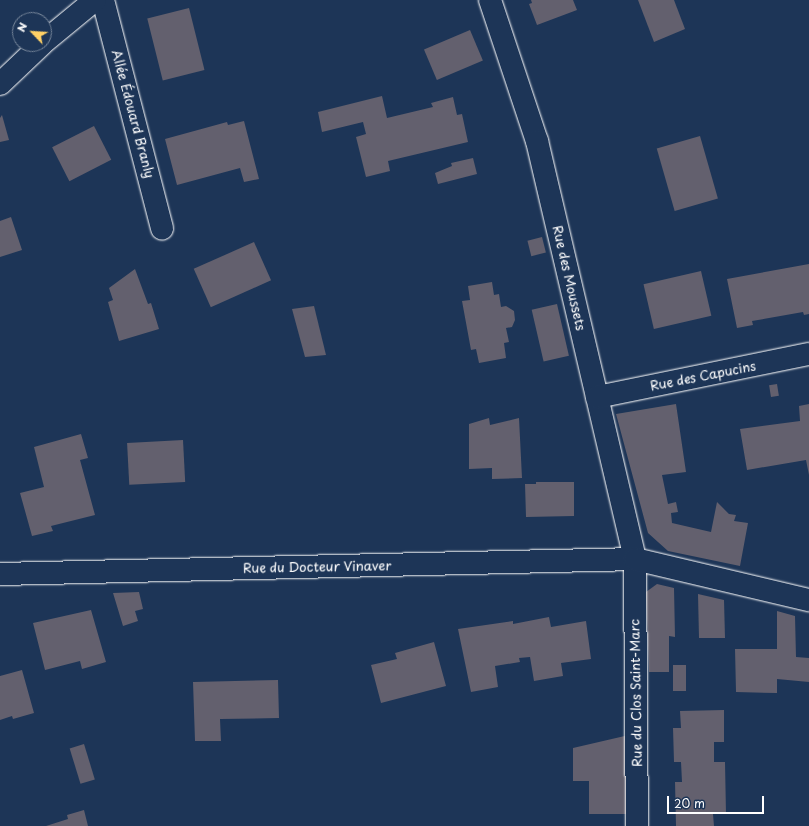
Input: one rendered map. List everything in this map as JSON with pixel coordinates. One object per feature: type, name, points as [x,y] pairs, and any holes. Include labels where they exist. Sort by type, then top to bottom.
[{"type":"street","points":[[52,36],[95,0]]},
{"type":"street","name":"Allée Édouard Branly","points":[[103,0],[162,228]]},
{"type":"street","name":"Rue des Moussets","points":[[490,0],[537,141],[635,559]]},
{"type":"street","points":[[0,84],[34,52]]},
{"type":"street","name":"Rue des Capucins","points":[[597,397],[809,354]]},
{"type":"street","name":"Rue du Docteur Vinaver","points":[[0,574],[635,559],[809,600]]},
{"type":"street","name":"Rue du Clos Saint-Marc","points":[[635,559],[637,826]]},
{"type":"building","points":[[531,0],[573,0],[577,10],[537,25],[529,4],[532,3]]},
{"type":"building","points":[[638,0],[674,0],[685,29],[654,42]]},
{"type":"building","points":[[189,8],[204,70],[163,81],[147,18]]},
{"type":"building","points":[[470,30],[483,60],[437,80],[424,50]]},
{"type":"building","points":[[382,96],[387,118],[433,107],[431,103],[453,97],[457,115],[462,114],[468,142],[388,161],[390,171],[366,177],[356,137],[366,134],[363,122],[322,132],[318,112]]},
{"type":"building","points":[[2,115],[9,140],[0,142],[0,118]]},
{"type":"building","points":[[244,121],[259,179],[244,182],[240,168],[177,185],[165,139],[227,122],[228,125]]},
{"type":"building","points":[[94,126],[111,160],[69,181],[52,147]]},
{"type":"building","points":[[700,136],[718,198],[675,211],[657,148]]},
{"type":"building","points":[[473,158],[477,174],[438,184],[435,173],[452,166],[451,163]]},
{"type":"building","points":[[11,217],[22,250],[0,257],[0,221]]},
{"type":"building","points":[[542,237],[546,253],[531,256],[527,241]]},
{"type":"building","points":[[254,242],[271,280],[211,307],[194,269]]},
{"type":"building","points":[[809,264],[809,314],[804,315],[803,312],[752,321],[753,325],[737,328],[727,279]]},
{"type":"building","points":[[135,269],[148,304],[151,303],[159,329],[119,341],[108,302],[113,300],[109,288]]},
{"type":"building","points":[[701,271],[711,316],[654,329],[644,284]]},
{"type":"building","points":[[492,282],[494,295],[499,294],[501,307],[506,306],[514,311],[515,320],[512,327],[506,328],[509,342],[504,343],[506,358],[479,363],[476,349],[471,350],[462,301],[470,300],[468,286]]},
{"type":"building","points":[[557,304],[569,356],[544,361],[532,310]]},
{"type":"building","points":[[314,306],[326,355],[305,357],[292,309]]},
{"type":"building","points":[[777,384],[779,396],[771,397],[769,385]]},
{"type":"building","points":[[676,404],[686,472],[662,475],[668,504],[676,502],[678,512],[671,513],[672,523],[711,532],[717,502],[729,514],[736,515],[734,521],[748,523],[740,566],[668,551],[648,533],[616,414]]},
{"type":"building","points":[[809,404],[809,475],[806,460],[747,470],[740,429],[800,421],[799,406]]},
{"type":"building","points":[[489,418],[490,425],[519,418],[522,478],[492,479],[492,468],[469,469],[469,424]]},
{"type":"building","points":[[81,434],[88,458],[80,460],[95,515],[51,526],[53,531],[32,536],[20,493],[44,487],[34,447]]},
{"type":"building","points":[[183,440],[185,482],[129,485],[127,443]]},
{"type":"building","points":[[536,482],[574,482],[574,516],[526,517],[525,484],[536,484]]},
{"type":"building","points":[[657,584],[674,588],[675,637],[669,636],[669,672],[649,672],[646,592]]},
{"type":"building","points":[[139,592],[143,609],[135,611],[138,621],[123,626],[113,593]]},
{"type":"building","points":[[698,594],[724,600],[725,638],[699,638]]},
{"type":"building","points":[[91,610],[106,662],[82,669],[80,661],[45,670],[33,623]]},
{"type":"building","points":[[777,611],[795,616],[796,657],[809,658],[809,682],[777,679],[777,693],[736,692],[735,649],[777,649]]},
{"type":"building","points":[[549,617],[551,627],[586,621],[591,659],[561,663],[563,676],[534,681],[530,657],[519,658],[520,662],[495,666],[498,687],[471,692],[458,629],[513,621],[513,624]]},
{"type":"building","points":[[434,642],[446,686],[381,703],[371,665],[397,659],[395,653]]},
{"type":"building","points":[[673,665],[686,665],[686,691],[673,691]]},
{"type":"building","points":[[22,670],[34,713],[13,719],[12,716],[0,720],[0,676]]},
{"type":"building","points":[[278,680],[279,718],[220,719],[221,741],[195,741],[193,682]]},
{"type":"building","points":[[724,710],[724,742],[714,742],[714,762],[725,762],[726,814],[713,814],[714,826],[676,826],[675,782],[682,782],[681,762],[674,762],[673,728],[681,728],[680,711]]},
{"type":"building","points":[[629,735],[628,814],[589,814],[589,781],[573,781],[573,748]]},
{"type":"building","points":[[84,744],[95,779],[80,784],[70,748]]},
{"type":"building","points":[[84,810],[88,826],[46,826],[68,819],[67,815]]}]
